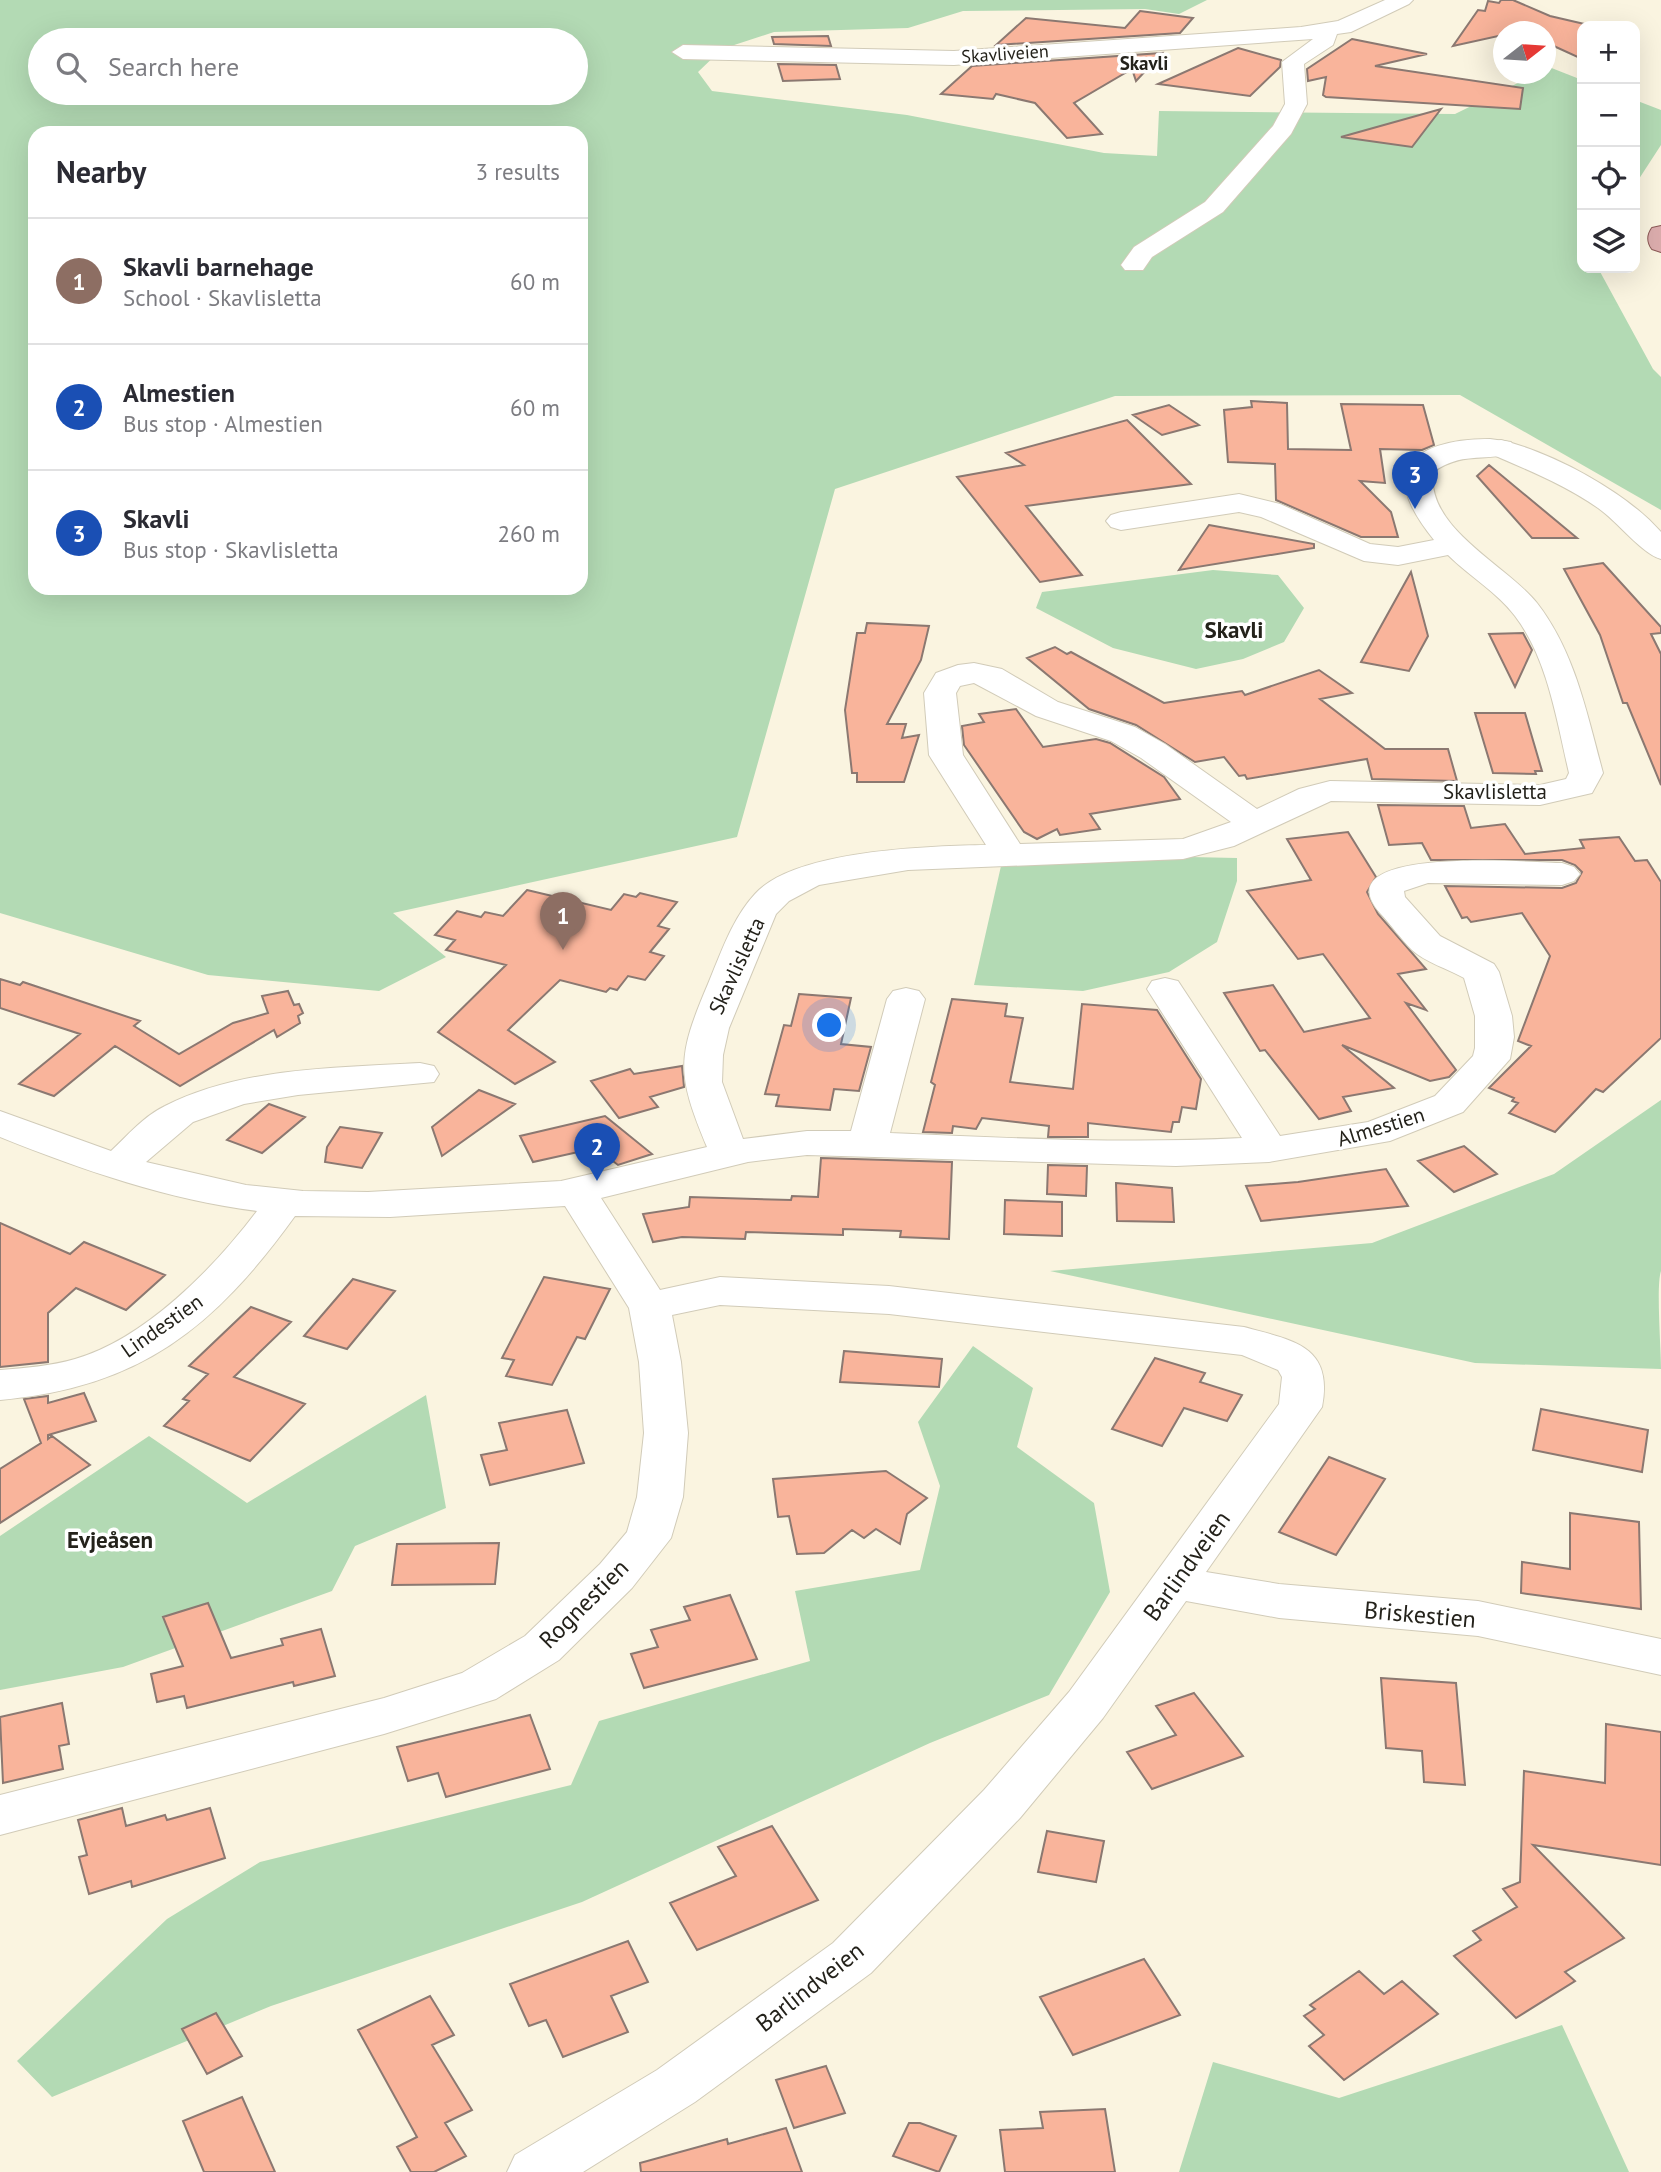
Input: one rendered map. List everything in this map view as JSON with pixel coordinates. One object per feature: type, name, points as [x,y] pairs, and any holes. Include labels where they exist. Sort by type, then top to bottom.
[{"type":"main road","points":[[1661,233],[1661,244]]},
{"type":"street","name":"Skavliveien","points":[[683,52],[954,58],[1326,32],[1402,0]]},
{"type":"street","name":"Skavliveien","points":[[1134,265],[1143,252],[1214,208],[1283,129],[1296,104],[1293,62],[1325,40],[1326,32]]},
{"type":"street","name":"Skavlisletta","points":[[729,1152],[703,1084],[703,1056],[710,1024],[752,925],[776,893],[832,869],[928,859],[1183,849],[1228,837],[1253,822],[1310,796],[1330,791],[1540,795],[1580,786],[1586,773],[1565,694],[1542,634],[1518,602],[1452,545],[1433,521],[1417,481],[1420,468],[1448,451],[1462,448],[1501,448],[1607,500],[1629,515],[1661,550]]},
{"type":"street","points":[[1121,521],[1239,503],[1270,510],[1364,552],[1398,556],[1452,545]]},
{"type":"street","points":[[1011,856],[946,755],[940,693],[947,680],[958,675],[974,673],[992,676],[1047,709],[1123,734],[1153,751],[1253,822]]},
{"type":"street","name":"Almestien","points":[[0,1123],[118,1166],[231,1195],[284,1203],[364,1205],[531,1197],[576,1191],[729,1152],[781,1144],[869,1142],[1156,1155],[1311,1146],[1368,1135],[1413,1120],[1445,1105],[1469,1087],[1490,1062],[1498,1032],[1481,972],[1427,944],[1387,899],[1386,886],[1424,872],[1562,874]]},
{"type":"street","points":[[1165,989],[1269,1150]]},
{"type":"street","points":[[869,1142],[906,999]]},
{"type":"street","points":[[118,1166],[177,1115],[223,1098],[271,1087],[420,1074]]},
{"type":"street","name":"Rognestien","points":[[0,1815],[384,1716],[479,1686],[542,1648],[616,1576],[648,1538],[660,1497],[666,1433],[660,1362],[650,1308],[576,1191]]},
{"type":"street","name":"Lindestien","points":[[0,1385],[79,1372],[120,1358],[200,1302],[268,1226],[284,1203]]},
{"type":"street","name":"Barlindveien","points":[[535,2172],[676,2086],[852,1958],[1002,1804],[1086,1705],[1177,1582],[1300,1407],[1307,1383],[1299,1364],[1281,1353],[1244,1341],[889,1300],[720,1291],[691,1295],[650,1308]]},
{"type":"street","name":"Briskestien","points":[[1177,1582],[1220,1594],[1288,1604],[1454,1615],[1661,1657]]},
{"type":"green space","points":[[0,0],[1207,0],[1179,14],[1145,9],[963,11],[908,28],[774,32],[722,49],[698,72],[712,91],[907,115],[1104,153],[1157,156],[1159,111],[1455,114],[1516,84],[1556,84],[1556,70],[1577,78],[1577,273],[1601,273],[1653,369],[1661,377],[1661,510],[1460,395],[1115,396],[835,489],[737,837],[393,913],[446,957],[379,991],[208,975],[0,913]]},
{"type":"green space","points":[[1640,102],[1661,110],[1661,145],[1640,177]]},
{"type":"green space","points":[[1213,570],[1278,575],[1304,608],[1284,642],[1243,659],[1196,669],[1113,648],[1036,608],[1042,592]]},
{"type":"green space","points":[[1190,857],[1237,858],[1237,881],[1217,942],[1169,972],[1083,991],[974,985],[1001,866]]},
{"type":"green space","points":[[1661,1100],[1661,1369],[1475,1363],[1050,1271],[1372,1243],[1554,1174]]},
{"type":"green space","points":[[973,1346],[1033,1388],[1017,1447],[1094,1503],[1110,1592],[1049,1695],[930,1743],[582,1902],[271,2006],[52,2097],[17,2061],[167,1919],[260,1862],[571,1785],[599,1721],[810,1661],[795,1591],[920,1570],[940,1486],[918,1422]]},
{"type":"green space","points":[[426,1395],[446,1508],[355,1546],[332,1591],[123,1667],[0,1690],[0,1536],[149,1436],[247,1503]]},
{"type":"green space","points":[[1562,2025],[1629,2172],[1179,2172],[1213,2062],[1339,2098]]},
{"type":"building","points":[[1501,0],[1513,0],[1550,16],[1577,22],[1577,57],[1556,47],[1556,21],[1493,21],[1493,37],[1453,46],[1478,10],[1485,11],[1488,1],[1499,3]]},
{"type":"building","points":[[1140,11],[1193,18],[1180,33],[996,45],[1026,18],[1125,28]]},
{"type":"building","points":[[828,36],[831,46],[774,44],[772,37]]},
{"type":"building","points":[[1352,39],[1427,54],[1375,66],[1523,88],[1520,109],[1326,97],[1323,95],[1326,77],[1308,81],[1307,69]]},
{"type":"building","points":[[1238,48],[1281,60],[1280,67],[1250,96],[1158,84]]},
{"type":"building","points":[[1162,53],[1136,81],[1132,69],[1074,103],[1102,134],[1067,138],[1035,103],[996,94],[993,99],[941,94],[972,66]]},
{"type":"building","points":[[778,64],[836,65],[840,79],[783,81]]},
{"type":"building","points":[[1441,109],[1412,147],[1341,137]]},
{"type":"building","points":[[1251,401],[1287,403],[1288,449],[1351,450],[1341,404],[1423,405],[1434,445],[1422,450],[1380,449],[1385,483],[1360,481],[1391,512],[1398,537],[1361,537],[1276,500],[1275,464],[1228,462],[1224,410],[1252,407]]},
{"type":"building","points":[[1169,405],[1199,425],[1162,435],[1133,415]]},
{"type":"building","points":[[1127,420],[1191,484],[1026,506],[1082,575],[1040,582],[957,477],[1024,465],[1006,453]]},
{"type":"building","points":[[1489,465],[1577,538],[1532,538],[1477,476]]},
{"type":"building","points":[[1209,525],[1314,544],[1314,548],[1179,570]]},
{"type":"building","points":[[1603,563],[1661,627],[1661,633],[1651,634],[1661,654],[1661,785],[1627,703],[1623,703],[1600,635],[1564,569]]},
{"type":"building","points":[[1411,572],[1428,636],[1409,671],[1361,662]]},
{"type":"building","points":[[867,623],[929,626],[921,660],[887,724],[906,724],[902,738],[919,735],[904,782],[857,782],[857,773],[852,773],[845,710],[857,633],[865,633]]},
{"type":"building","points":[[1523,633],[1532,650],[1515,687],[1489,634]]},
{"type":"building","points":[[1055,647],[1067,654],[1071,652],[1164,703],[1242,691],[1245,695],[1319,670],[1352,693],[1320,699],[1385,749],[1448,749],[1457,781],[1372,779],[1367,759],[1247,779],[1245,775],[1239,776],[1224,757],[1195,762],[1136,725],[1089,709],[1027,658]]},
{"type":"building","points":[[1016,709],[1043,747],[1096,739],[1110,743],[1164,777],[1180,799],[1090,814],[1100,829],[1060,835],[1057,829],[1037,839],[1024,832],[964,745],[962,726],[984,722],[979,714]]},
{"type":"building","points":[[1475,713],[1525,713],[1542,771],[1535,771],[1536,774],[1493,773]]},
{"type":"building","points":[[1378,805],[1464,806],[1471,828],[1505,824],[1525,854],[1584,848],[1580,840],[1619,837],[1635,861],[1647,860],[1661,882],[1661,1038],[1603,1092],[1596,1089],[1555,1132],[1509,1113],[1518,1103],[1512,1101],[1514,1098],[1489,1088],[1531,1046],[1518,1041],[1550,956],[1522,913],[1471,922],[1467,917],[1462,918],[1445,886],[1562,888],[1576,883],[1582,872],[1575,865],[1562,860],[1431,860],[1422,843],[1389,845]]},
{"type":"building","points":[[1348,832],[1376,877],[1367,892],[1378,914],[1426,969],[1398,974],[1426,1010],[1406,1003],[1456,1070],[1449,1077],[1430,1081],[1342,1045],[1394,1088],[1343,1097],[1351,1111],[1319,1119],[1265,1050],[1260,1051],[1224,993],[1273,985],[1304,1032],[1370,1018],[1323,954],[1298,959],[1247,891],[1311,880],[1287,839]]},
{"type":"building","points":[[527,890],[611,910],[624,894],[636,897],[640,893],[677,902],[658,926],[669,929],[650,952],[664,956],[645,980],[628,976],[617,990],[610,988],[606,992],[560,980],[508,1030],[555,1062],[515,1084],[438,1032],[506,965],[446,950],[455,940],[435,935],[457,911],[481,917],[485,912],[503,916]]},
{"type":"building","points":[[0,979],[20,985],[23,982],[140,1021],[134,1026],[179,1054],[233,1023],[268,1013],[262,996],[288,991],[294,1005],[299,1004],[303,1013],[298,1016],[300,1023],[277,1037],[274,1030],[180,1086],[115,1046],[54,1096],[19,1084],[80,1034],[0,1008]]},
{"type":"building","points":[[799,994],[851,998],[841,1044],[871,1047],[859,1091],[834,1089],[830,1110],[776,1106],[779,1095],[765,1094],[784,1025],[791,1026]]},
{"type":"building","points":[[952,999],[1007,1004],[1005,1016],[1023,1018],[1010,1082],[1073,1089],[1082,1004],[1157,1010],[1201,1079],[1196,1109],[1182,1107],[1179,1122],[1173,1122],[1171,1132],[1088,1123],[1088,1137],[1048,1137],[1049,1126],[982,1118],[976,1129],[953,1126],[952,1133],[923,1132],[935,1085],[931,1082]]},
{"type":"building","points":[[682,1066],[684,1087],[650,1097],[658,1107],[619,1118],[591,1081],[630,1069],[634,1074]]},
{"type":"building","points":[[479,1090],[515,1104],[442,1156],[432,1127]]},
{"type":"building","points":[[269,1104],[305,1117],[262,1153],[227,1140]]},
{"type":"building","points":[[605,1116],[652,1154],[618,1165],[596,1148],[533,1162],[520,1136]]},
{"type":"building","points":[[340,1127],[382,1133],[362,1168],[325,1162],[327,1147]]},
{"type":"building","points":[[1464,1146],[1497,1174],[1454,1192],[1418,1161]]},
{"type":"building","points":[[821,1158],[952,1162],[949,1239],[900,1237],[901,1231],[843,1229],[843,1235],[746,1232],[745,1239],[682,1237],[653,1242],[643,1214],[689,1207],[690,1197],[791,1200],[792,1196],[818,1197]]},
{"type":"building","points":[[1048,1165],[1087,1166],[1086,1196],[1047,1194]]},
{"type":"building","points":[[1386,1169],[1408,1206],[1261,1221],[1246,1186],[1298,1182]]},
{"type":"building","points":[[1116,1183],[1172,1188],[1174,1222],[1117,1221]]},
{"type":"building","points":[[1005,1200],[1062,1202],[1062,1236],[1004,1234]]},
{"type":"building","points":[[0,1223],[70,1254],[84,1242],[165,1275],[126,1310],[76,1288],[48,1313],[48,1362],[0,1367]]},
{"type":"building","points":[[544,1277],[610,1289],[585,1339],[577,1337],[552,1385],[506,1376],[514,1360],[502,1358]]},
{"type":"building","points":[[353,1279],[395,1291],[347,1349],[304,1336]]},
{"type":"building","points":[[251,1307],[291,1322],[234,1377],[305,1404],[250,1461],[164,1426],[189,1401],[183,1399],[208,1374],[189,1366]]},
{"type":"building","points":[[844,1351],[942,1359],[939,1387],[840,1382]]},
{"type":"building","points":[[1155,1358],[1205,1373],[1200,1382],[1242,1395],[1227,1421],[1184,1408],[1162,1446],[1112,1429]]},
{"type":"building","points":[[84,1393],[96,1421],[48,1435],[48,1439],[52,1436],[90,1465],[0,1523],[0,1469],[41,1443],[24,1399],[48,1396],[48,1403]]},
{"type":"building","points":[[1541,1409],[1648,1430],[1642,1472],[1533,1450]]},
{"type":"building","points":[[567,1410],[584,1463],[490,1485],[481,1455],[507,1450],[499,1423]]},
{"type":"building","points":[[1329,1457],[1385,1479],[1336,1555],[1279,1532]]},
{"type":"building","points":[[886,1471],[927,1498],[907,1514],[900,1544],[876,1529],[864,1538],[852,1530],[824,1553],[797,1554],[789,1516],[778,1517],[773,1479]]},
{"type":"building","points":[[1570,1513],[1639,1522],[1641,1609],[1521,1593],[1522,1562],[1570,1569]]},
{"type":"building","points":[[499,1543],[495,1584],[392,1585],[397,1544]]},
{"type":"building","points":[[730,1595],[757,1659],[644,1688],[631,1654],[658,1647],[651,1630],[690,1620],[684,1607]]},
{"type":"building","points":[[208,1603],[231,1658],[283,1645],[281,1639],[321,1629],[335,1676],[294,1686],[293,1682],[187,1708],[184,1696],[157,1702],[151,1674],[183,1666],[163,1617]]},
{"type":"building","points":[[1381,1678],[1456,1683],[1465,1785],[1424,1782],[1422,1751],[1386,1748]]},
{"type":"building","points":[[1194,1693],[1243,1756],[1152,1789],[1127,1752],[1176,1735],[1156,1706]]},
{"type":"building","points":[[62,1703],[69,1744],[59,1746],[63,1769],[3,1783],[0,1717]]},
{"type":"building","points":[[530,1715],[550,1769],[446,1797],[438,1773],[408,1781],[397,1747]]},
{"type":"building","points":[[1606,1724],[1661,1732],[1661,1865],[1533,1845],[1624,1938],[1565,1972],[1575,1981],[1516,2018],[1454,1956],[1481,1940],[1473,1931],[1517,1907],[1503,1889],[1520,1882],[1524,1771],[1605,1783]]},
{"type":"building","points":[[122,1808],[126,1826],[165,1815],[167,1820],[210,1808],[225,1858],[132,1887],[131,1881],[89,1894],[79,1857],[87,1855],[78,1820]]},
{"type":"building","points":[[772,1826],[818,1900],[697,1950],[670,1903],[736,1876],[718,1847]]},
{"type":"building","points":[[1047,1831],[1104,1841],[1096,1882],[1038,1872]]},
{"type":"building","points":[[628,1941],[648,1982],[611,1996],[628,2032],[563,2057],[546,2020],[529,2026],[510,1984]]},
{"type":"building","points":[[1144,1959],[1180,2015],[1073,2055],[1040,1997]]},
{"type":"building","points":[[1359,1971],[1384,1994],[1402,1981],[1438,2014],[1344,2080],[1309,2046],[1324,2035],[1304,2016],[1315,2009],[1310,2005]]},
{"type":"building","points":[[430,1996],[454,2035],[432,2045],[472,2110],[445,2123],[466,2156],[434,2172],[411,2172],[397,2147],[417,2137],[358,2030]]},
{"type":"building","points":[[216,2013],[242,2056],[207,2074],[182,2029]]},
{"type":"building","points":[[826,2066],[845,2113],[794,2128],[776,2080]]},
{"type":"building","points":[[242,2097],[275,2172],[204,2172],[183,2121]]},
{"type":"building","points":[[1105,2109],[1115,2172],[1005,2172],[1000,2130],[1043,2128],[1040,2112]]},
{"type":"building","points":[[909,2123],[920,2123],[956,2136],[939,2172],[893,2156]]},
{"type":"building","points":[[786,2128],[802,2172],[641,2172],[640,2163],[727,2139],[728,2144]]},
{"type":"place","name":"Skavli","points":[[1415,509]]},
{"type":"place","name":"Skavli barnehage","points":[[563,950]]},
{"type":"place","name":"Almestien","points":[[597,1181]]},
{"type":"district","name":"Skavli","points":[[1144,63]]},
{"type":"district","name":"Skavli","points":[[1234,630]]},
{"type":"district","name":"Evjeåsen","points":[[110,1540]]}]
